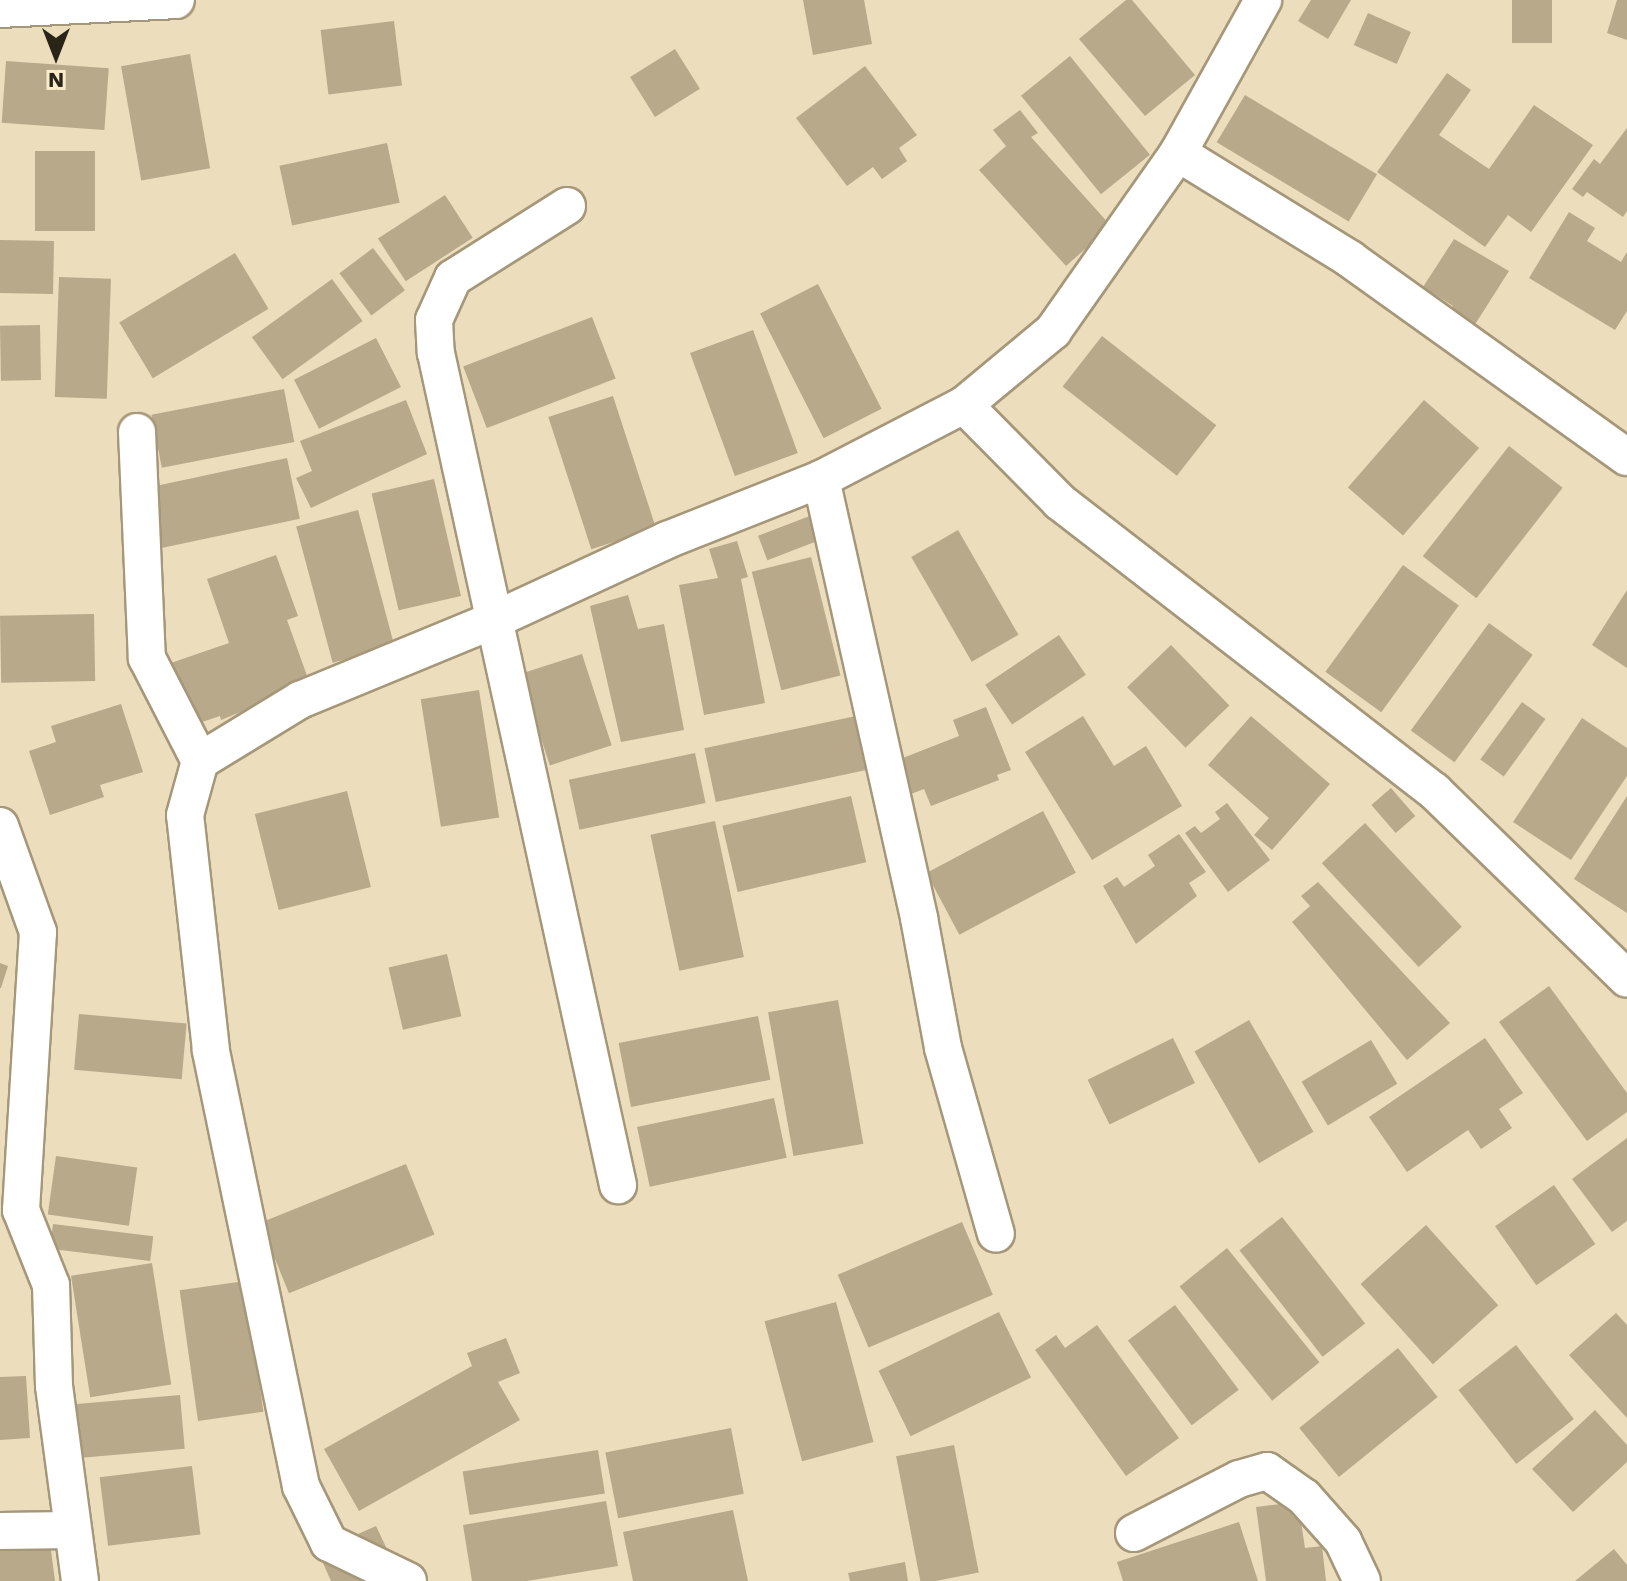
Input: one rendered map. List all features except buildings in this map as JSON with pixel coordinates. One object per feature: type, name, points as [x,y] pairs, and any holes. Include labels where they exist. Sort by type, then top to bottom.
[{"type":"street","points":[[0,9],[176,0]]},
{"type":"street","points":[[200,761],[300,700],[494,620],[667,540],[821,479],[964,405],[1053,331],[1178,153],[1263,0]]},
{"type":"street","points":[[1178,153],[1350,259],[1627,457]]},
{"type":"street","points":[[567,206],[453,278],[434,320],[436,353],[618,1185]]},
{"type":"street","points":[[964,405],[1060,502],[1434,791],[1627,979]]},
{"type":"street","points":[[137,432],[147,658],[200,761],[185,815],[211,1050],[301,1486],[329,1543],[408,1581]]},
{"type":"street","points":[[821,479],[919,918],[943,1048],[996,1234]]},
{"type":"street","points":[[0,826],[38,932],[21,1210],[51,1285],[54,1386],[80,1581]]},
{"type":"street","points":[[1134,1533],[1239,1479],[1267,1471],[1304,1497],[1343,1541],[1362,1581]]},
{"type":"street","points":[[0,1531],[72,1530]]}]
